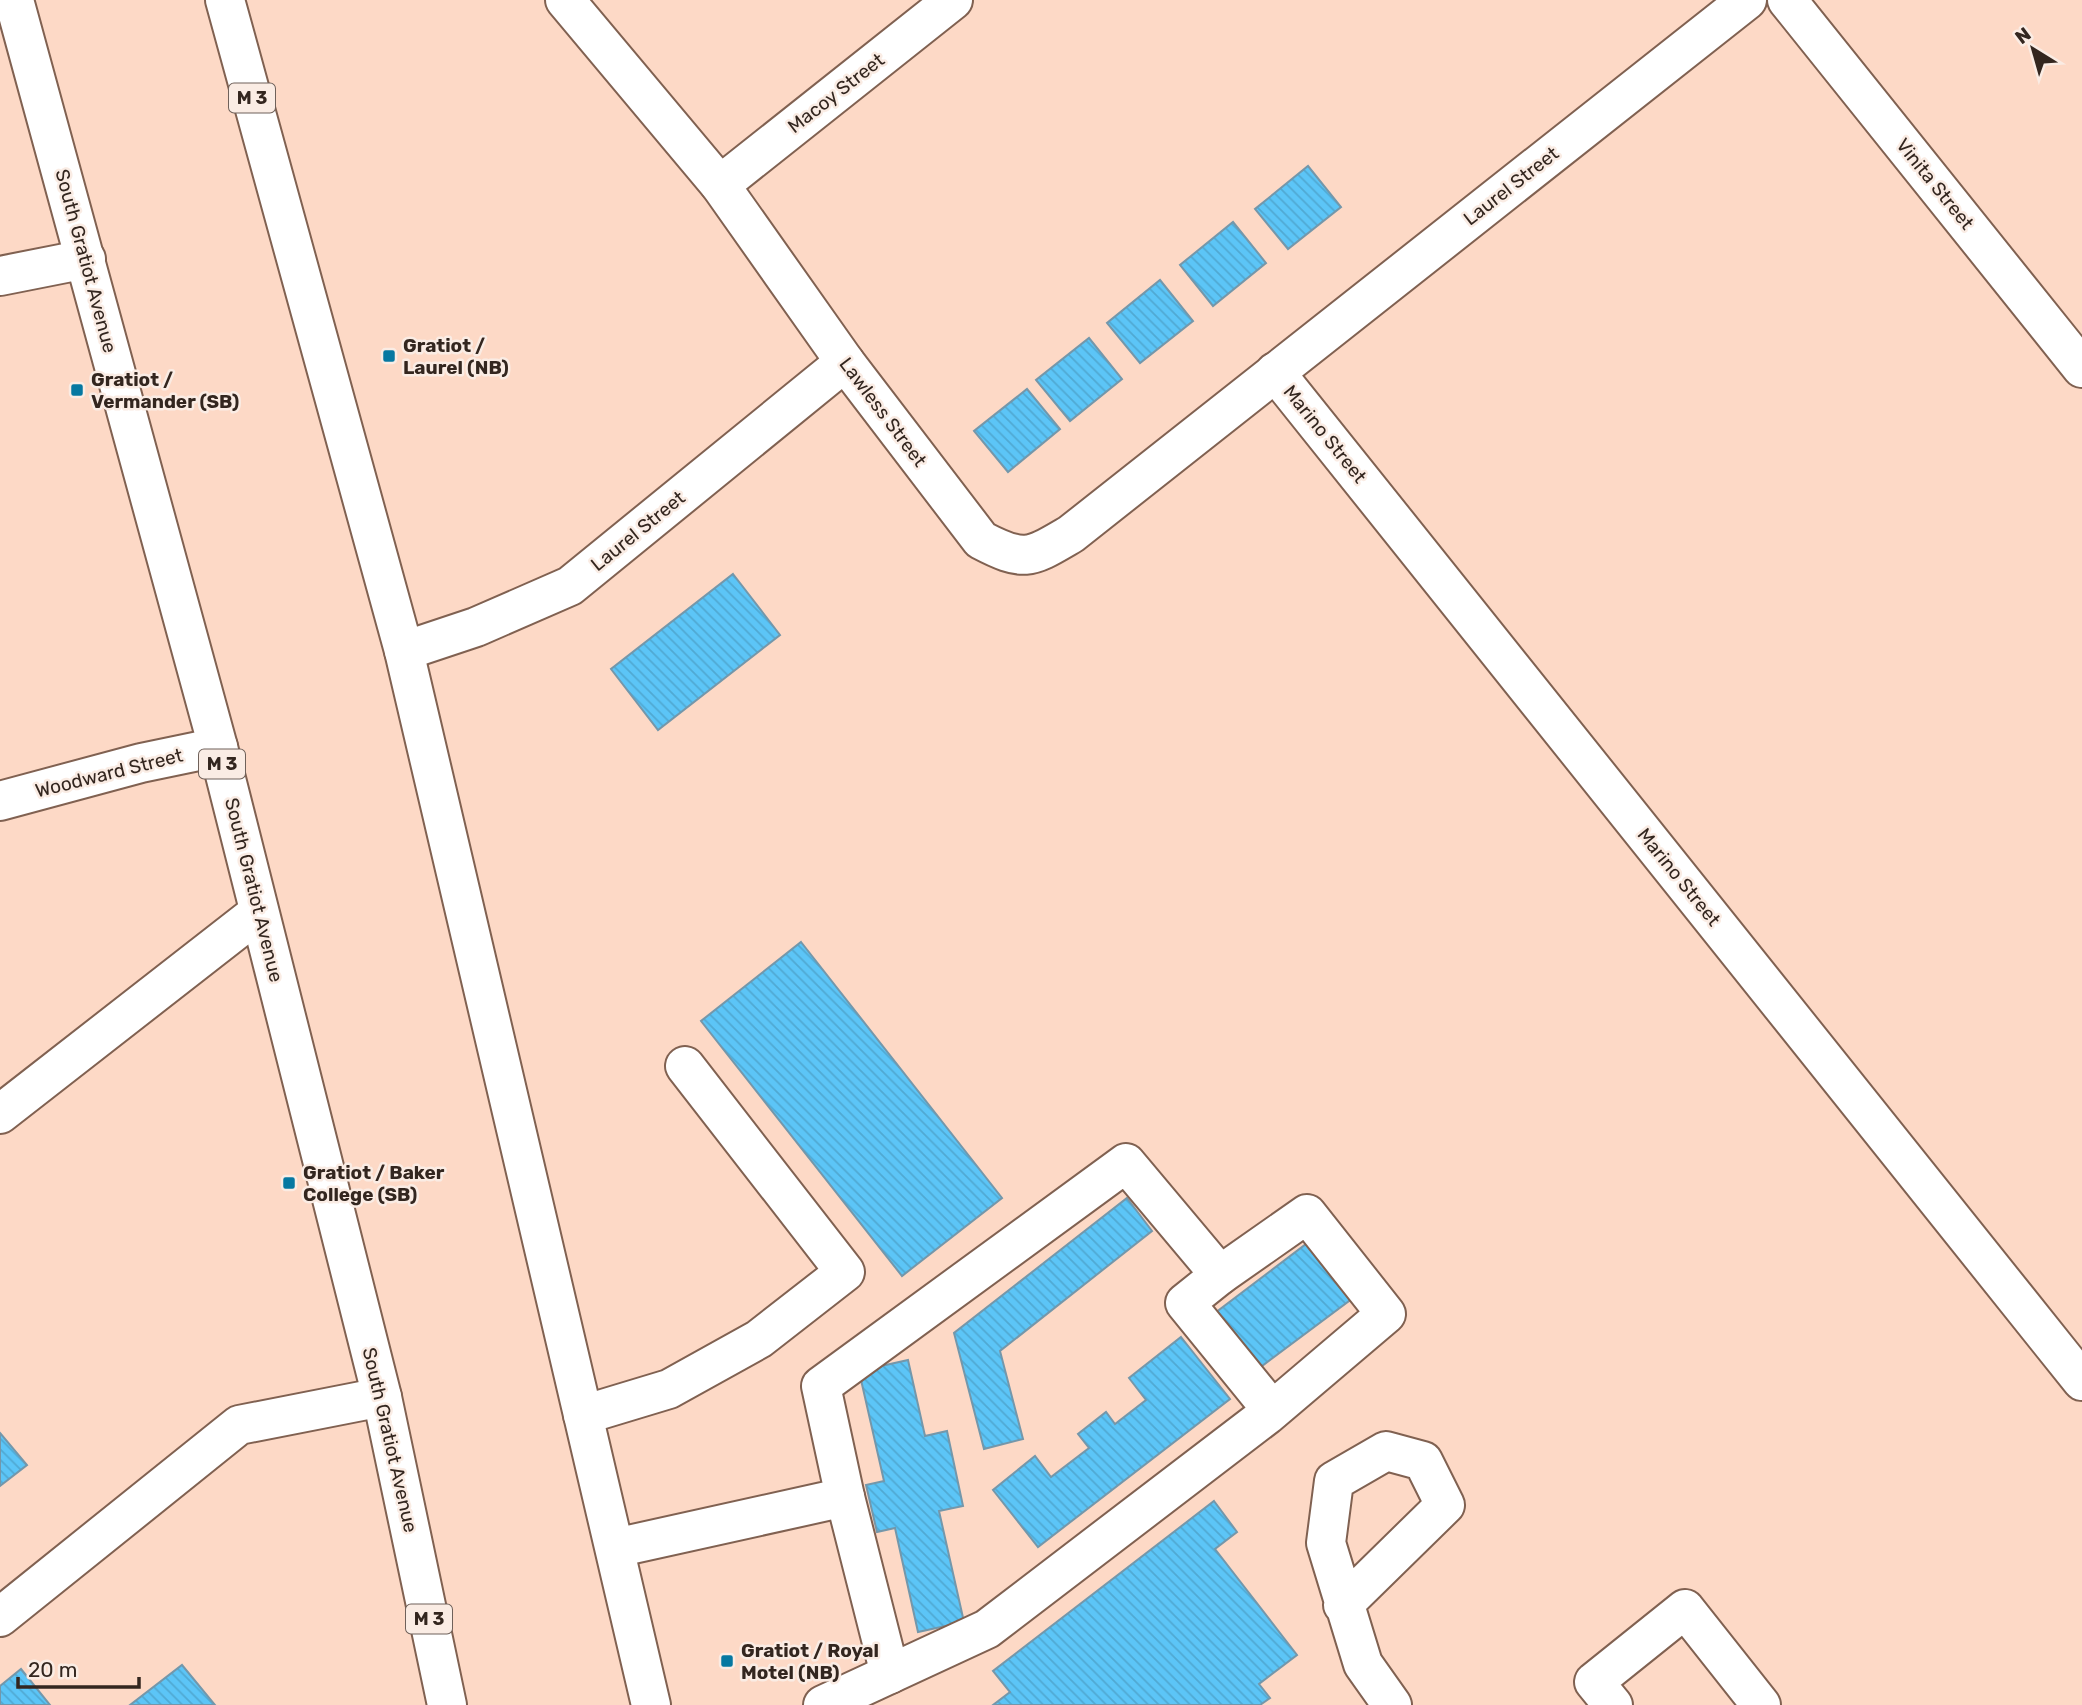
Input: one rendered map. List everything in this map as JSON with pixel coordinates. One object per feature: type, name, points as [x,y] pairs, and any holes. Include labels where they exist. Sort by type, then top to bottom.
[{"type":"street","name":"South Gratiot Avenue","points":[[14,0],[218,747],[382,1397],[447,1705]]},
{"type":"street","name":"M 3","points":[[225,0],[404,651],[652,1705]]},
{"type":"street","name":"Lawless Street","points":[[565,0],[720,186],[845,362],[981,540],[1012,556],[1040,552],[1071,534],[1275,372]]},
{"type":"street","name":"Macoy Street","points":[[720,186],[953,0]]},
{"type":"street","name":"Laurel Street","points":[[1275,372],[1747,0]]},
{"type":"street","name":"Vinita Street","points":[[1787,0],[2082,368]]},
{"type":"street","points":[[0,276],[86,259]]},
{"type":"street","name":"Laurel Street","points":[[404,651],[476,627],[570,586],[845,362]]},
{"type":"street","name":"Marino Street","points":[[1275,372],[2077,1364]]},
{"type":"street","name":"Woodward Street","points":[[0,801],[141,763],[218,747]]},
{"type":"street","points":[[0,1114],[259,912]]},
{"type":"street","points":[[583,1415],[669,1389],[759,1339],[845,1272],[685,1066]]},
{"type":"street","points":[[890,1674],[845,1497],[821,1386],[1126,1163],[1220,1275]]},
{"type":"street","points":[[823,1705],[987,1629],[1272,1410],[1386,1314],[1307,1214],[1185,1303],[1272,1410]]},
{"type":"street","points":[[0,1617],[239,1426],[382,1397]]},
{"type":"street","points":[[614,1548],[845,1497]]},
{"type":"street","points":[[1343,1605],[1363,1664],[1392,1705]]},
{"type":"street","points":[[1613,1705],[1594,1682],[1685,1609],[1761,1705]]},
{"type":"building","points":[[1308,166],[1341,207],[1288,249],[1255,209]]},
{"type":"building","points":[[1233,222],[1266,263],[1213,306],[1180,265]]},
{"type":"building","points":[[1160,280],[1193,321],[1140,363],[1107,323]]},
{"type":"building","points":[[1089,338],[1122,379],[1070,421],[1036,380]]},
{"type":"building","points":[[1027,389],[1060,429],[1008,472],[974,431]]},
{"type":"building","points":[[733,574],[780,635],[658,730],[611,669]]},
{"type":"building","points":[[801,942],[1002,1198],[902,1276],[701,1021]]},
{"type":"building","points":[[1127,1198],[1152,1231],[1000,1351],[1023,1439],[984,1449],[954,1333]]},
{"type":"building","points":[[1310,1241],[1353,1298],[1258,1369],[1215,1313]]},
{"type":"building","points":[[1181,1337],[1230,1399],[1038,1547],[993,1490],[1035,1456],[1051,1477],[1089,1448],[1078,1434],[1106,1412],[1115,1424],[1146,1400],[1129,1378]]},
{"type":"building","points":[[908,1360],[925,1436],[947,1431],[963,1506],[939,1511],[964,1622],[918,1632],[895,1528],[877,1532],[866,1485],[884,1481],[859,1371]]},
{"type":"building","points":[[0,1433],[27,1465],[0,1486]]},
{"type":"building","points":[[1214,1501],[1237,1532],[1215,1549],[1297,1655],[1259,1684],[1270,1698],[1260,1705],[993,1705],[1010,1692],[993,1671]]},
{"type":"building","points":[[182,1665],[215,1705],[130,1705]]},
{"type":"building","points":[[21,1669],[50,1705],[0,1705],[0,1686]]},
{"type":"place","name":"Gratiot / Laurel (NB)","points":[[389,356]]},
{"type":"place","name":"Gratiot / Vermander (SB)","points":[[77,390]]},
{"type":"place","name":"Gratiot / Baker College (SB)","points":[[289,1183]]},
{"type":"place","name":"Gratiot / Royal Motel (NB)","points":[[727,1661]]}]
